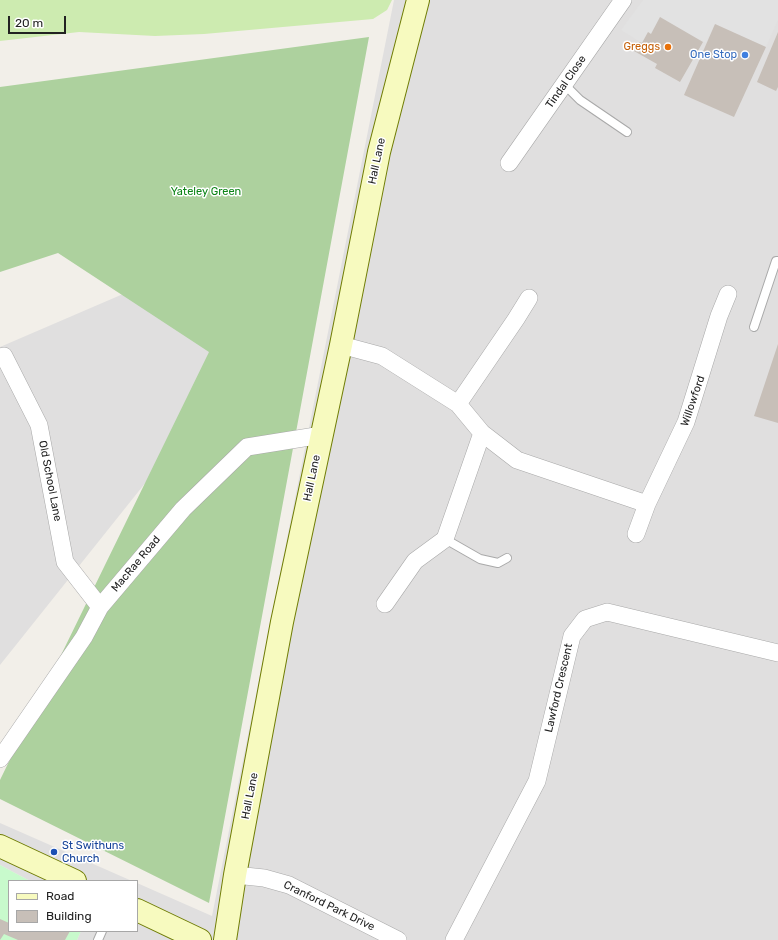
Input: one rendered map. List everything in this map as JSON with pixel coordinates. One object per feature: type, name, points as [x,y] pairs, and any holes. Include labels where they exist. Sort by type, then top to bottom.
[{"type":"street","name":"Hall Lane","points":[[225,940],[235,875],[282,622],[341,345],[379,152],[415,9],[430,0]]},
{"type":"street","name":"Tindal Close","points":[[509,163],[623,0]]},
{"type":"street","name":"Willowford","points":[[636,534],[647,504],[686,422],[719,316],[728,294]]},
{"type":"street","points":[[458,404],[516,320],[529,298]]},
{"type":"street","points":[[341,345],[382,356],[458,404],[482,433],[517,460],[647,504]]},
{"type":"street","name":"Old School Lane","points":[[0,357],[4,356],[39,424],[65,562],[100,607]]},
{"type":"street","points":[[385,604],[415,561],[445,539],[482,433]]},
{"type":"street","name":"MacRae Road","points":[[0,759],[84,637],[100,607],[183,509],[247,447],[322,435]]},
{"type":"street","name":"Lawford Crescent","points":[[454,940],[537,781],[572,636],[585,619],[607,612],[778,653]]},
{"type":"street","points":[[0,846],[73,880]]},
{"type":"street","name":"Cranford Park Drive","points":[[235,875],[264,878],[289,885],[398,940]]},
{"type":"street","points":[[138,910],[200,940]]},
{"type":"lane","points":[[564,84],[580,100],[627,132]]},
{"type":"lane","points":[[754,326],[776,261],[778,261]]},
{"type":"lane","points":[[445,539],[480,559],[498,563],[507,558]]},
{"type":"shaded area","points":[[394,0],[778,0],[778,940],[77,940],[81,932],[138,932],[138,883],[212,916]]},
{"type":"shaded area","points":[[643,0],[778,0],[778,20],[766,47],[715,24],[706,43],[660,18],[651,34],[648,32],[642,43],[621,30]]},
{"type":"shaded area","points":[[137,288],[245,358],[0,665],[0,347]]},
{"type":"shaded area","points":[[0,823],[130,880],[28,880],[0,865]]},
{"type":"green space","points":[[0,0],[392,0],[387,10],[373,19],[204,34],[155,36],[79,32],[0,41]]},
{"type":"green space","name":"Yateley Green","points":[[369,37],[209,903],[0,799],[0,780],[209,352],[58,253],[0,272],[0,87]]},
{"type":"green space","points":[[0,865],[28,880],[8,880],[8,932],[81,932],[77,940],[0,940]]},
{"type":"building","name":"Greggs","points":[[660,17],[703,42],[680,82],[655,68],[657,64],[634,51],[639,42],[642,43],[648,32],[651,34]]},
{"type":"building","points":[[715,24],[766,47],[734,117],[684,95]]},
{"type":"building","points":[[778,32],[778,87],[776,91],[757,82]]},
{"type":"building","points":[[778,344],[778,423],[754,416]]},
{"type":"building","points":[[0,919],[8,923],[8,932],[69,932],[65,940],[18,940],[4,934],[0,940]]},
{"type":"place","name":"Greggs","points":[[668,47]]},
{"type":"place","name":"One Stop","points":[[745,55]]},
{"type":"place","name":"St Swithuns Church","points":[[54,852]]}]
